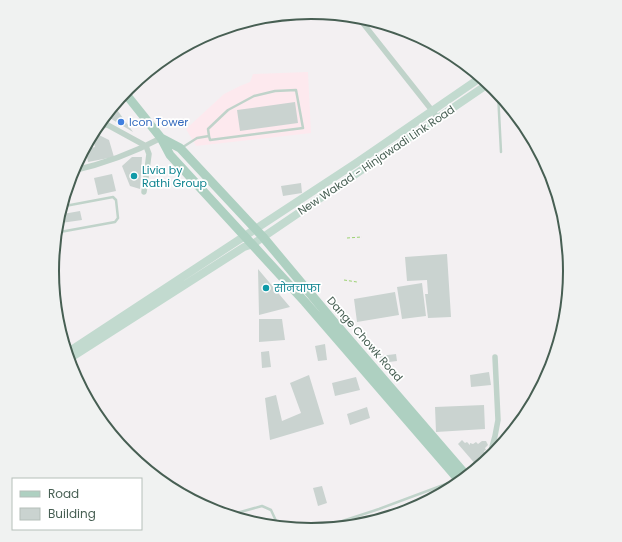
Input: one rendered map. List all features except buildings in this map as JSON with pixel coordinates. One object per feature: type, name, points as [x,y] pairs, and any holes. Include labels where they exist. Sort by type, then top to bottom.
[{"type":"main road","name":"New Wakad - Hinjawadi Link Road","points":[[71,350],[356,163],[476,81]]},
{"type":"main road","name":"New Wakad - Hinjawadi Link Road","points":[[74,356],[237,252],[253,244],[483,87]]},
{"type":"main road","name":"Dange Chowk Road","points":[[129,98],[161,138],[170,155],[305,302],[456,477]]},
{"type":"main road","name":"Dange Chowk Road","points":[[161,138],[180,148],[255,228],[463,472]]},
{"type":"main road","points":[[356,163],[361,171]]},
{"type":"main road","points":[[381,391],[388,383]]},
{"type":"street","points":[[364,25],[438,118]]},
{"type":"street","points":[[106,124],[146,146],[149,154],[144,192]]},
{"type":"street","points":[[81,169],[146,146],[161,138]]},
{"type":"street","points":[[492,445],[498,420],[495,357]]},
{"type":"lane","points":[[296,90],[303,128],[210,140],[209,136],[208,129],[228,110],[254,96],[274,91],[296,90]]},
{"type":"lane","points":[[498,103],[500,152]]},
{"type":"lane","points":[[180,148],[197,138],[209,136]]},
{"type":"lane","points":[[62,232],[115,222],[118,218],[116,200],[114,197],[68,205]]},
{"type":"lane","points":[[342,521],[445,484]]},
{"type":"lane","points":[[239,512],[262,506],[271,510],[276,521]]},
{"type":"path","points":[[348,238],[362,237]]},
{"type":"path","points":[[344,280],[357,282]]},
{"type":"shaded area","points":[[308,72],[311,133],[196,146],[186,129],[224,94],[250,82],[253,74]]},
{"type":"place","name":"Icon Tower","points":[[121,122]]},
{"type":"place","name":"Livia by Rathi Group","points":[[134,176]]},
{"type":"place","name":"सोनचाफा","points":[[266,288]]}]
